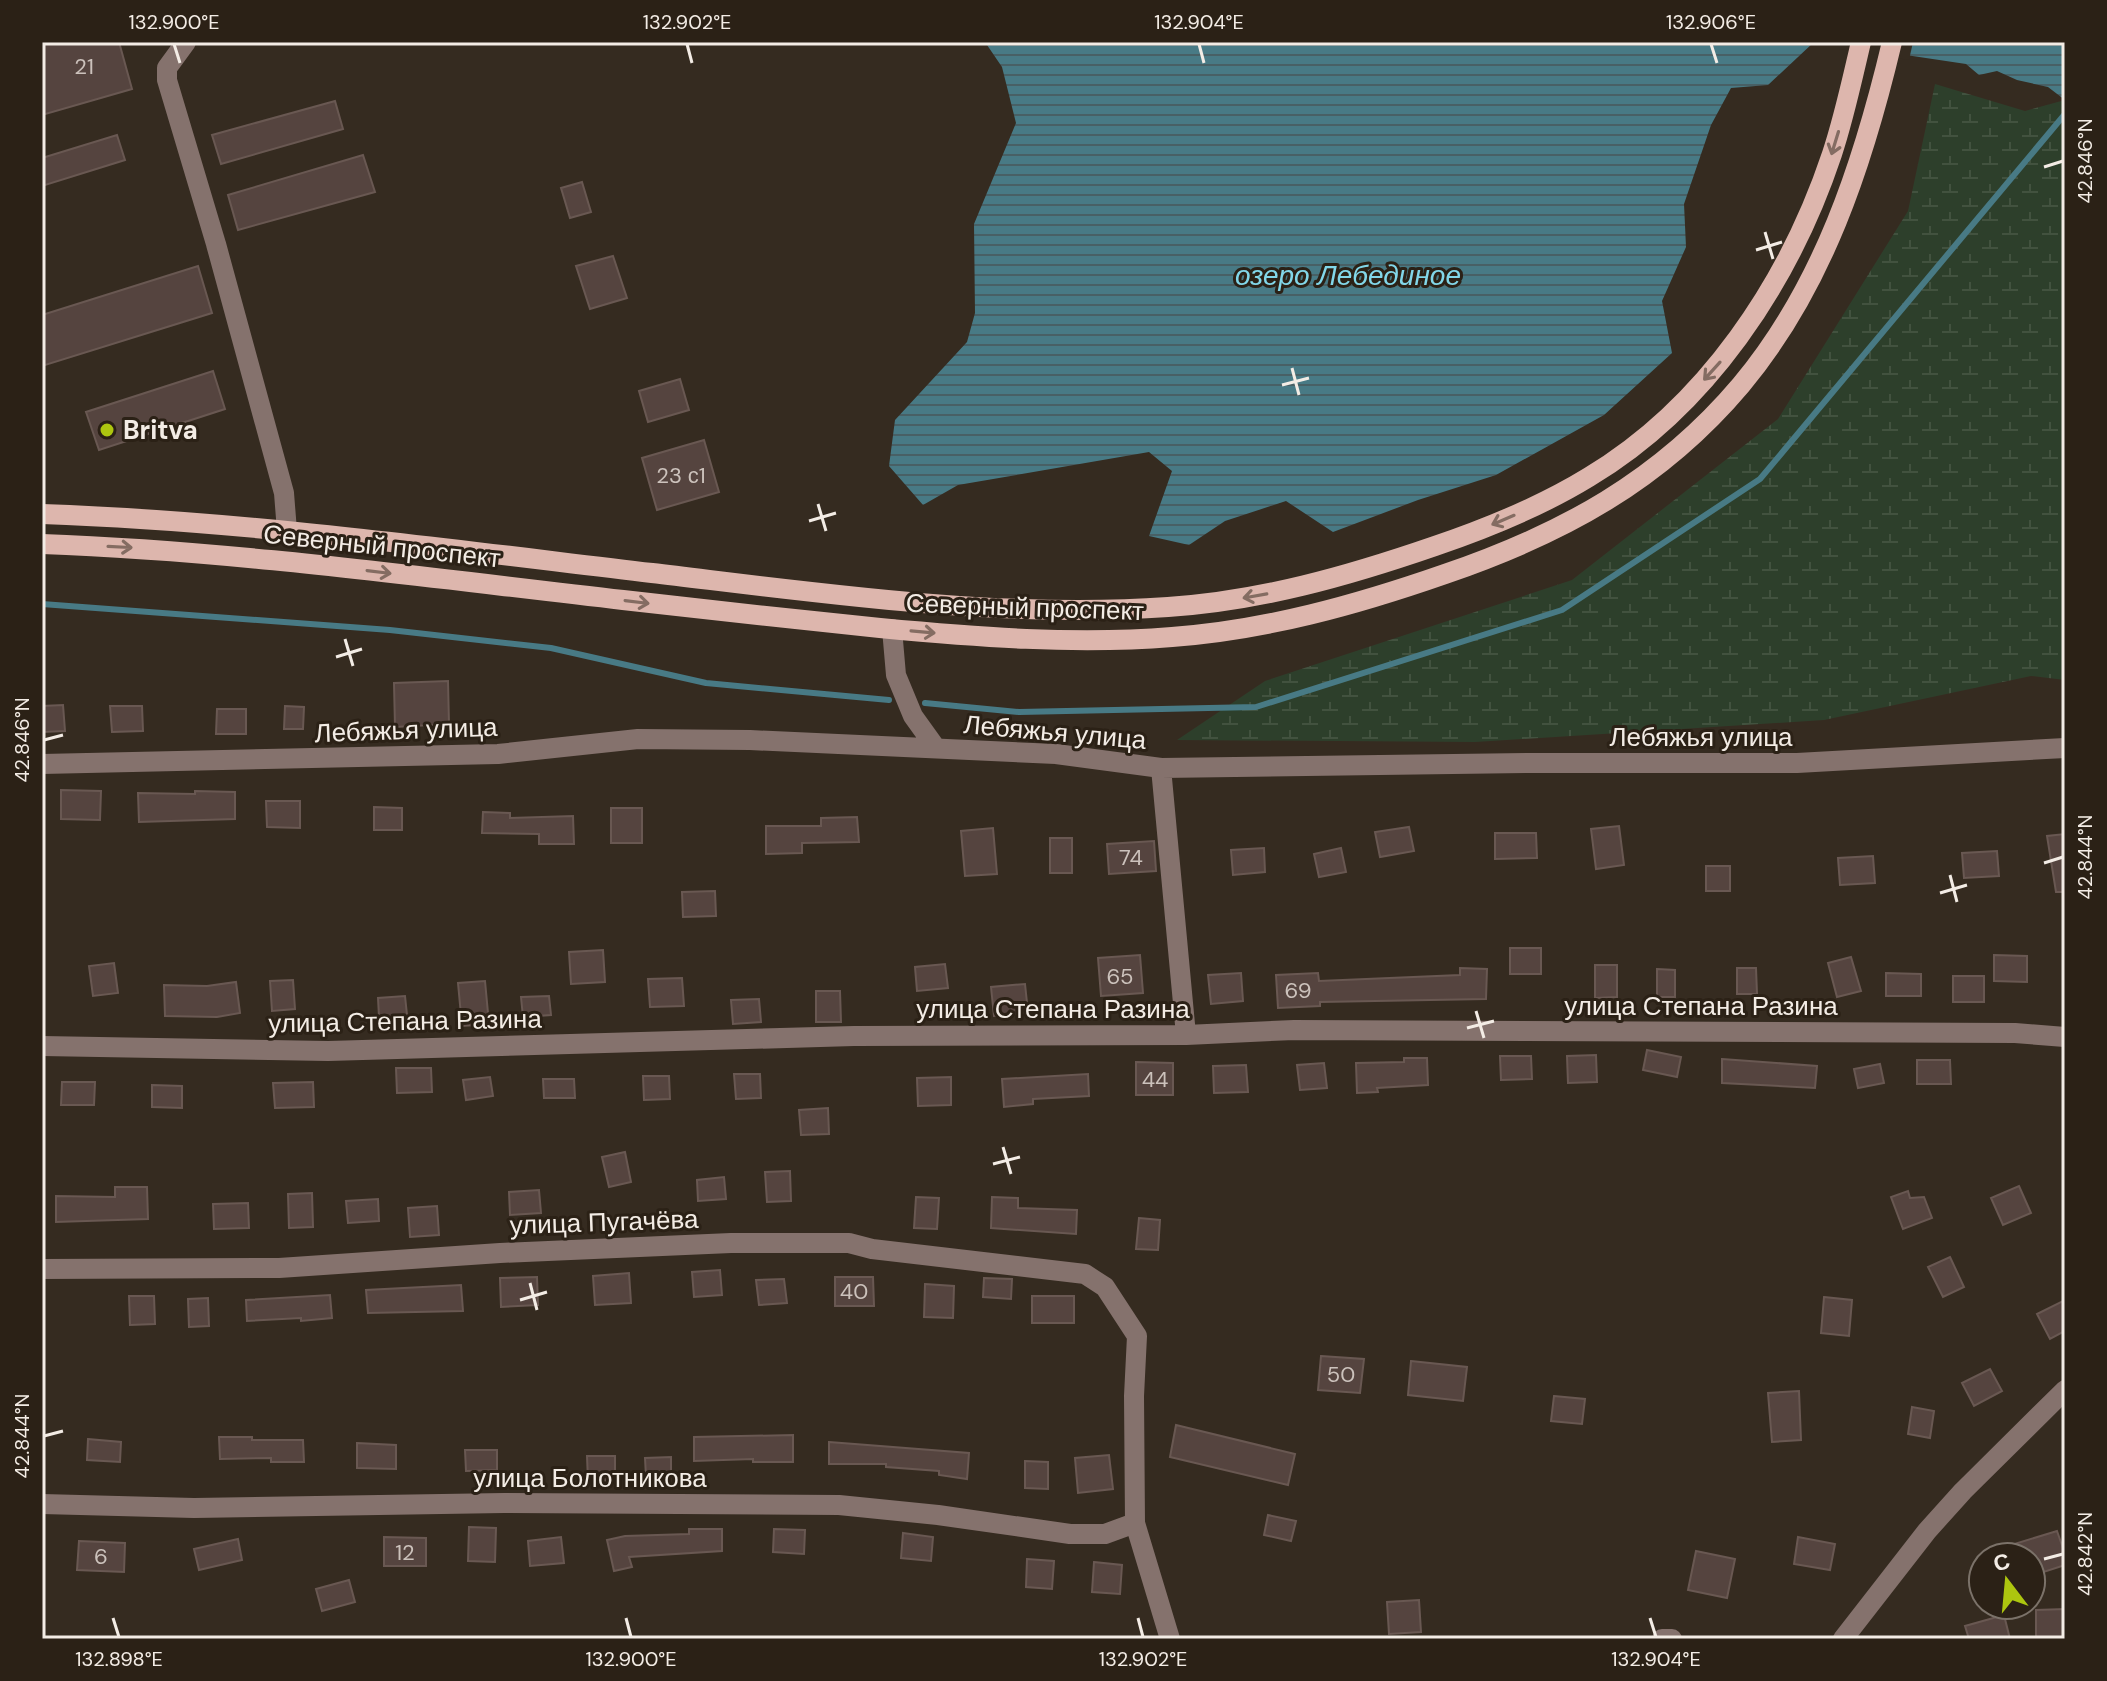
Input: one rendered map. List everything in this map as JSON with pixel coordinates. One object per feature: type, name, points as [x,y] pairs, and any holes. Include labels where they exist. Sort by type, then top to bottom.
[{"type":"main road","name":"Северный проспект","points":[[42,514],[182,521],[287,531],[774,587],[970,606],[1170,607],[1290,589],[1347,575],[1475,532],[1540,504],[1616,459],[1683,404],[1720,363],[1784,264],[1812,207],[1831,156],[1861,42]]},
{"type":"main road","name":"Северный проспект","points":[[42,544],[180,551],[284,561],[892,629],[1015,638],[1109,640],[1173,637],[1251,627],[1355,604],[1486,560],[1553,531],[1608,501],[1658,466],[1704,425],[1744,381],[1777,334],[1810,278],[1839,219],[1860,165],[1892,42]]},
{"type":"street","points":[[186,42],[167,68],[167,80],[216,244],[284,493],[287,531]]},
{"type":"street","points":[[892,629],[896,675],[913,716],[936,748]]},
{"type":"street","name":"Лебяжья улица","points":[[42,764],[498,754],[638,739],[750,740],[1056,754],[1161,768],[1797,763],[2065,748]]},
{"type":"street","points":[[1161,768],[1186,1035]]},
{"type":"street","name":"улица Степана Разина","points":[[42,1046],[328,1051],[854,1036],[1186,1035],[1310,1030],[2015,1033],[2065,1037]]},
{"type":"street","name":"улица Пугачёва","points":[[42,1269],[279,1268],[654,1246],[849,1243],[872,1249],[1085,1274],[1105,1287],[1137,1336],[1135,1523]]},
{"type":"street","points":[[1843,1639],[1927,1531],[2065,1390]]},
{"type":"street","name":"улица Болотникова","points":[[42,1504],[194,1508],[504,1503],[839,1505],[938,1515],[1070,1534],[1105,1534],[1135,1523]]},
{"type":"street","points":[[1135,1523],[1170,1639]]},
{"type":"street","points":[[1662,1639],[1672,1639]]},
{"type":"green space","points":[[1935,84],[2025,111],[2065,100],[2065,680],[2031,676],[1824,720],[1475,742],[1177,740],[1265,681],[1572,580],[1778,419],[1908,211]]},
{"type":"water","name":"озеро Лебединое","points":[[985,42],[1814,42],[1768,85],[1731,88],[1711,125],[1684,204],[1686,247],[1662,301],[1672,353],[1604,415],[1496,475],[1333,532],[1286,501],[1225,521],[1189,545],[1149,536],[1172,471],[1149,452],[958,485],[923,505],[889,466],[895,420],[967,342],[975,313],[974,224],[1016,123],[1002,67]]},
{"type":"water","points":[[1819,42],[2065,42],[2065,100],[2048,87],[2017,80],[1997,71],[1979,75],[1966,64]]},
{"type":"pier","points":[[1840,42],[1913,42],[1909,60],[1839,49]]},
{"type":"building","points":[[42,42],[119,42],[132,89],[42,115]]},
{"type":"building","points":[[335,101],[343,129],[221,164],[212,135]]},
{"type":"building","points":[[117,135],[125,160],[42,186],[42,158]]},
{"type":"building","points":[[363,155],[375,192],[238,230],[228,195]]},
{"type":"building","points":[[582,182],[591,212],[570,218],[561,188]]},
{"type":"building","points":[[613,256],[627,298],[590,309],[576,266]]},
{"type":"building","points":[[198,266],[212,313],[42,366],[42,315]]},
{"type":"building","points":[[213,371],[225,409],[99,450],[86,412]]},
{"type":"building","points":[[680,379],[689,410],[648,422],[639,391]]},
{"type":"building","points":[[704,440],[719,492],[657,510],[642,458]]},
{"type":"building","points":[[448,681],[449,724],[395,727],[394,683]]},
{"type":"building","points":[[63,705],[65,731],[42,732],[42,706]]},
{"type":"building","points":[[110,706],[142,706],[143,731],[112,732]]},
{"type":"building","points":[[285,706],[304,707],[303,729],[284,729]]},
{"type":"building","points":[[217,709],[246,709],[246,734],[216,734]]},
{"type":"building","points":[[61,790],[101,791],[100,820],[61,819]]},
{"type":"building","points":[[195,791],[235,792],[235,819],[139,822],[138,793],[195,794]]},
{"type":"building","points":[[266,801],[300,801],[300,828],[267,827]]},
{"type":"building","points":[[374,807],[402,808],[402,830],[374,830]]},
{"type":"building","points":[[611,808],[642,808],[642,843],[611,843]]},
{"type":"building","points":[[483,812],[510,813],[510,818],[573,816],[574,844],[539,844],[539,834],[482,833]]},
{"type":"building","points":[[857,817],[859,842],[802,843],[802,853],[766,854],[766,826],[821,826],[821,818]]},
{"type":"building","points":[[1619,826],[1624,865],[1596,869],[1591,829]]},
{"type":"building","points":[[1409,827],[1414,851],[1380,857],[1375,832]]},
{"type":"building","points":[[993,828],[997,874],[965,876],[961,831]]},
{"type":"building","points":[[1495,833],[1536,833],[1537,858],[1495,859]]},
{"type":"building","points":[[2065,834],[2065,892],[2056,892],[2047,836]]},
{"type":"building","points":[[1050,838],[1072,838],[1072,873],[1050,873]]},
{"type":"building","points":[[1154,841],[1156,871],[1109,874],[1107,844]]},
{"type":"building","points":[[1264,848],[1265,872],[1233,875],[1231,850]]},
{"type":"building","points":[[1341,848],[1346,872],[1319,877],[1314,854]]},
{"type":"building","points":[[1997,851],[1999,876],[1964,878],[1962,853]]},
{"type":"building","points":[[1873,856],[1875,883],[1840,885],[1838,858]]},
{"type":"building","points":[[1706,866],[1730,866],[1730,891],[1706,891]]},
{"type":"building","points":[[715,891],[716,916],[683,917],[682,892]]},
{"type":"building","points":[[1510,948],[1541,948],[1541,974],[1510,974]]},
{"type":"building","points":[[603,950],[605,982],[571,984],[569,952]]},
{"type":"building","points":[[1140,955],[1143,993],[1101,996],[1098,958]]},
{"type":"building","points":[[1994,955],[2027,956],[2027,982],[1994,981]]},
{"type":"building","points":[[1851,957],[1861,991],[1837,997],[1828,963]]},
{"type":"building","points":[[114,963],[118,993],[93,996],[89,966]]},
{"type":"building","points":[[945,964],[948,988],[917,991],[915,967]]},
{"type":"building","points":[[1595,965],[1617,965],[1617,997],[1595,998]]},
{"type":"building","points":[[1460,968],[1487,969],[1486,999],[1320,1002],[1320,1006],[1278,1008],[1276,975],[1318,973],[1319,981],[1460,975]]},
{"type":"building","points":[[1737,968],[1756,968],[1757,994],[1737,994]]},
{"type":"building","points":[[1657,969],[1675,970],[1675,997],[1657,997]]},
{"type":"building","points":[[1241,973],[1243,1001],[1211,1004],[1208,975]]},
{"type":"building","points":[[1886,973],[1921,974],[1921,996],[1886,996]]},
{"type":"building","points":[[1953,976],[1984,976],[1984,1002],[1953,1002]]},
{"type":"building","points":[[682,978],[684,1006],[650,1007],[648,979]]},
{"type":"building","points":[[293,980],[295,1009],[272,1011],[270,981]]},
{"type":"building","points":[[485,981],[489,1024],[462,1026],[458,983]]},
{"type":"building","points":[[236,982],[240,1013],[217,1017],[165,1016],[164,985],[207,986]]},
{"type":"building","points":[[1025,984],[1028,1012],[994,1016],[991,987]]},
{"type":"building","points":[[816,991],[840,991],[841,1022],[816,1022]]},
{"type":"building","points":[[405,996],[407,1015],[379,1017],[378,998]]},
{"type":"building","points":[[549,996],[551,1015],[523,1017],[521,997]]},
{"type":"building","points":[[759,999],[761,1022],[733,1024],[731,1000]]},
{"type":"building","points":[[1647,1050],[1681,1057],[1677,1077],[1643,1070]]},
{"type":"building","points":[[1596,1055],[1597,1082],[1568,1083],[1567,1056]]},
{"type":"building","points":[[1500,1056],[1531,1056],[1532,1079],[1501,1080]]},
{"type":"building","points":[[1404,1058],[1427,1058],[1428,1085],[1377,1088],[1378,1092],[1357,1093],[1356,1063],[1404,1062]]},
{"type":"building","points":[[1722,1059],[1817,1066],[1815,1088],[1722,1083]]},
{"type":"building","points":[[1917,1060],[1950,1060],[1951,1084],[1917,1084]]},
{"type":"building","points":[[1136,1062],[1173,1063],[1173,1095],[1136,1095]]},
{"type":"building","points":[[1324,1063],[1327,1088],[1300,1090],[1297,1065]]},
{"type":"building","points":[[1880,1064],[1884,1083],[1858,1088],[1854,1069]]},
{"type":"building","points":[[1246,1065],[1248,1092],[1214,1093],[1213,1066]]},
{"type":"building","points":[[396,1068],[431,1068],[432,1092],[397,1093]]},
{"type":"building","points":[[734,1074],[760,1074],[761,1098],[736,1099]]},
{"type":"building","points":[[1088,1074],[1089,1096],[1033,1099],[1033,1104],[1004,1107],[1002,1079]]},
{"type":"building","points":[[643,1076],[669,1076],[670,1099],[644,1100]]},
{"type":"building","points":[[490,1077],[493,1096],[466,1100],[463,1080]]},
{"type":"building","points":[[951,1077],[951,1105],[918,1106],[917,1078]]},
{"type":"building","points":[[543,1079],[574,1079],[575,1098],[544,1098]]},
{"type":"building","points":[[62,1082],[95,1082],[94,1105],[61,1105]]},
{"type":"building","points":[[313,1082],[314,1107],[275,1108],[273,1083]]},
{"type":"building","points":[[152,1085],[182,1086],[182,1108],[152,1107]]},
{"type":"building","points":[[828,1108],[829,1134],[801,1135],[799,1110]]},
{"type":"building","points":[[625,1152],[631,1182],[609,1187],[602,1157]]},
{"type":"building","points":[[790,1171],[791,1201],[767,1202],[765,1172]]},
{"type":"building","points":[[724,1177],[726,1199],[698,1201],[697,1180]]},
{"type":"building","points":[[2019,1186],[2031,1213],[2003,1225],[1991,1198]]},
{"type":"building","points":[[115,1187],[147,1187],[148,1219],[56,1222],[56,1196],[115,1197]]},
{"type":"building","points":[[539,1190],[541,1213],[510,1215],[509,1192]]},
{"type":"building","points":[[1908,1191],[1910,1198],[1924,1197],[1932,1218],[1903,1229],[1891,1197]]},
{"type":"building","points":[[312,1193],[313,1227],[289,1228],[288,1194]]},
{"type":"building","points":[[916,1197],[939,1198],[937,1229],[914,1228]]},
{"type":"building","points":[[992,1197],[1018,1198],[1018,1208],[1077,1210],[1076,1234],[991,1228]]},
{"type":"building","points":[[378,1199],[379,1221],[348,1223],[346,1201]]},
{"type":"building","points":[[248,1203],[249,1228],[214,1229],[213,1204]]},
{"type":"building","points":[[437,1206],[439,1235],[410,1237],[408,1208]]},
{"type":"building","points":[[1139,1218],[1160,1220],[1158,1250],[1136,1249]]},
{"type":"building","points":[[1950,1257],[1964,1287],[1943,1297],[1928,1267]]},
{"type":"building","points":[[720,1270],[722,1295],[694,1297],[692,1272]]},
{"type":"building","points":[[629,1273],[631,1303],[595,1305],[593,1276]]},
{"type":"building","points":[[537,1277],[538,1305],[501,1307],[500,1278]]},
{"type":"building","points":[[835,1277],[873,1277],[874,1306],[835,1306]]},
{"type":"building","points":[[984,1278],[1012,1279],[1011,1299],[983,1297]]},
{"type":"building","points":[[784,1279],[787,1303],[759,1305],[756,1280]]},
{"type":"building","points":[[925,1284],[954,1286],[953,1318],[924,1317]]},
{"type":"building","points":[[461,1285],[463,1311],[368,1313],[366,1290]]},
{"type":"building","points":[[330,1295],[332,1318],[247,1321],[246,1300]]},
{"type":"building","points":[[129,1296],[154,1296],[155,1324],[130,1325]]},
{"type":"building","points":[[1032,1296],[1074,1296],[1074,1323],[1032,1323]]},
{"type":"building","points":[[1824,1297],[1852,1300],[1849,1336],[1821,1333]]},
{"type":"building","points":[[208,1298],[209,1326],[189,1327],[188,1299]]},
{"type":"building","points":[[2065,1300],[2065,1331],[2050,1339],[2037,1314]]},
{"type":"building","points":[[1321,1356],[1364,1359],[1360,1393],[1318,1390]]},
{"type":"building","points":[[1411,1361],[1467,1367],[1463,1401],[1408,1395]]},
{"type":"building","points":[[1990,1369],[2002,1391],[1974,1406],[1962,1383]]},
{"type":"building","points":[[1799,1391],[1801,1440],[1772,1442],[1768,1393]]},
{"type":"building","points":[[1554,1396],[1585,1399],[1582,1424],[1551,1421]]},
{"type":"building","points":[[1912,1407],[1934,1411],[1930,1438],[1908,1434]]},
{"type":"building","points":[[1176,1425],[1295,1454],[1288,1485],[1170,1457]]},
{"type":"building","points":[[793,1435],[793,1462],[753,1462],[753,1459],[694,1461],[694,1437]]},
{"type":"building","points":[[219,1437],[303,1440],[304,1462],[271,1462],[271,1458],[220,1459]]},
{"type":"building","points":[[88,1439],[121,1442],[120,1462],[87,1460]]},
{"type":"building","points":[[829,1442],[969,1453],[967,1479],[939,1475],[939,1471],[886,1467],[886,1464],[829,1464]]},
{"type":"building","points":[[357,1443],[396,1445],[396,1469],[357,1468]]},
{"type":"building","points":[[465,1450],[497,1450],[497,1470],[466,1471]]},
{"type":"building","points":[[1109,1455],[1113,1489],[1078,1493],[1075,1458]]},
{"type":"building","points":[[587,1456],[615,1456],[615,1480],[588,1481]]},
{"type":"building","points":[[671,1457],[671,1476],[646,1477],[645,1458]]},
{"type":"building","points":[[1025,1461],[1048,1462],[1048,1489],[1025,1488]]},
{"type":"building","points":[[1268,1515],[1296,1521],[1291,1541],[1264,1535]]},
{"type":"building","points":[[469,1527],[496,1528],[495,1562],[468,1561]]},
{"type":"building","points":[[689,1529],[722,1529],[722,1551],[629,1557],[632,1567],[614,1571],[607,1540],[625,1536],[689,1534]]},
{"type":"building","points":[[774,1529],[805,1530],[804,1554],[773,1552]]},
{"type":"building","points":[[2057,1531],[2065,1554],[2065,1565],[2047,1571],[2047,1541],[2024,1541]]},
{"type":"building","points":[[903,1533],[933,1537],[931,1561],[901,1558]]},
{"type":"building","points":[[384,1537],[426,1538],[426,1566],[384,1566]]},
{"type":"building","points":[[561,1537],[564,1563],[530,1566],[528,1541]]},
{"type":"building","points":[[1798,1537],[1835,1544],[1830,1570],[1794,1564]]},
{"type":"building","points":[[238,1539],[242,1560],[199,1570],[194,1549]]},
{"type":"building","points":[[79,1541],[125,1543],[124,1572],[77,1570]]},
{"type":"building","points":[[1696,1551],[1735,1559],[1727,1598],[1688,1590]]},
{"type":"building","points":[[1027,1559],[1054,1561],[1052,1589],[1026,1587]]},
{"type":"building","points":[[1094,1562],[1122,1565],[1120,1594],[1092,1592]]},
{"type":"building","points":[[349,1580],[355,1602],[322,1611],[316,1589]]},
{"type":"building","points":[[1419,1600],[1421,1632],[1389,1634],[1387,1602]]},
{"type":"building","points":[[2065,1609],[2065,1639],[2036,1639],[2036,1621],[2047,1621],[2047,1610]]},
{"type":"building","points":[[1983,1621],[2006,1621],[2010,1639],[1969,1639],[1965,1626]]},
{"type":"waterway","points":[[925,703],[1019,712],[1256,707],[1562,610],[1760,479],[2065,114]]},
{"type":"waterway","points":[[42,604],[390,630],[551,648],[706,683],[889,700]]},
{"type":"place","name":"Britva","points":[[107,430]]}]
